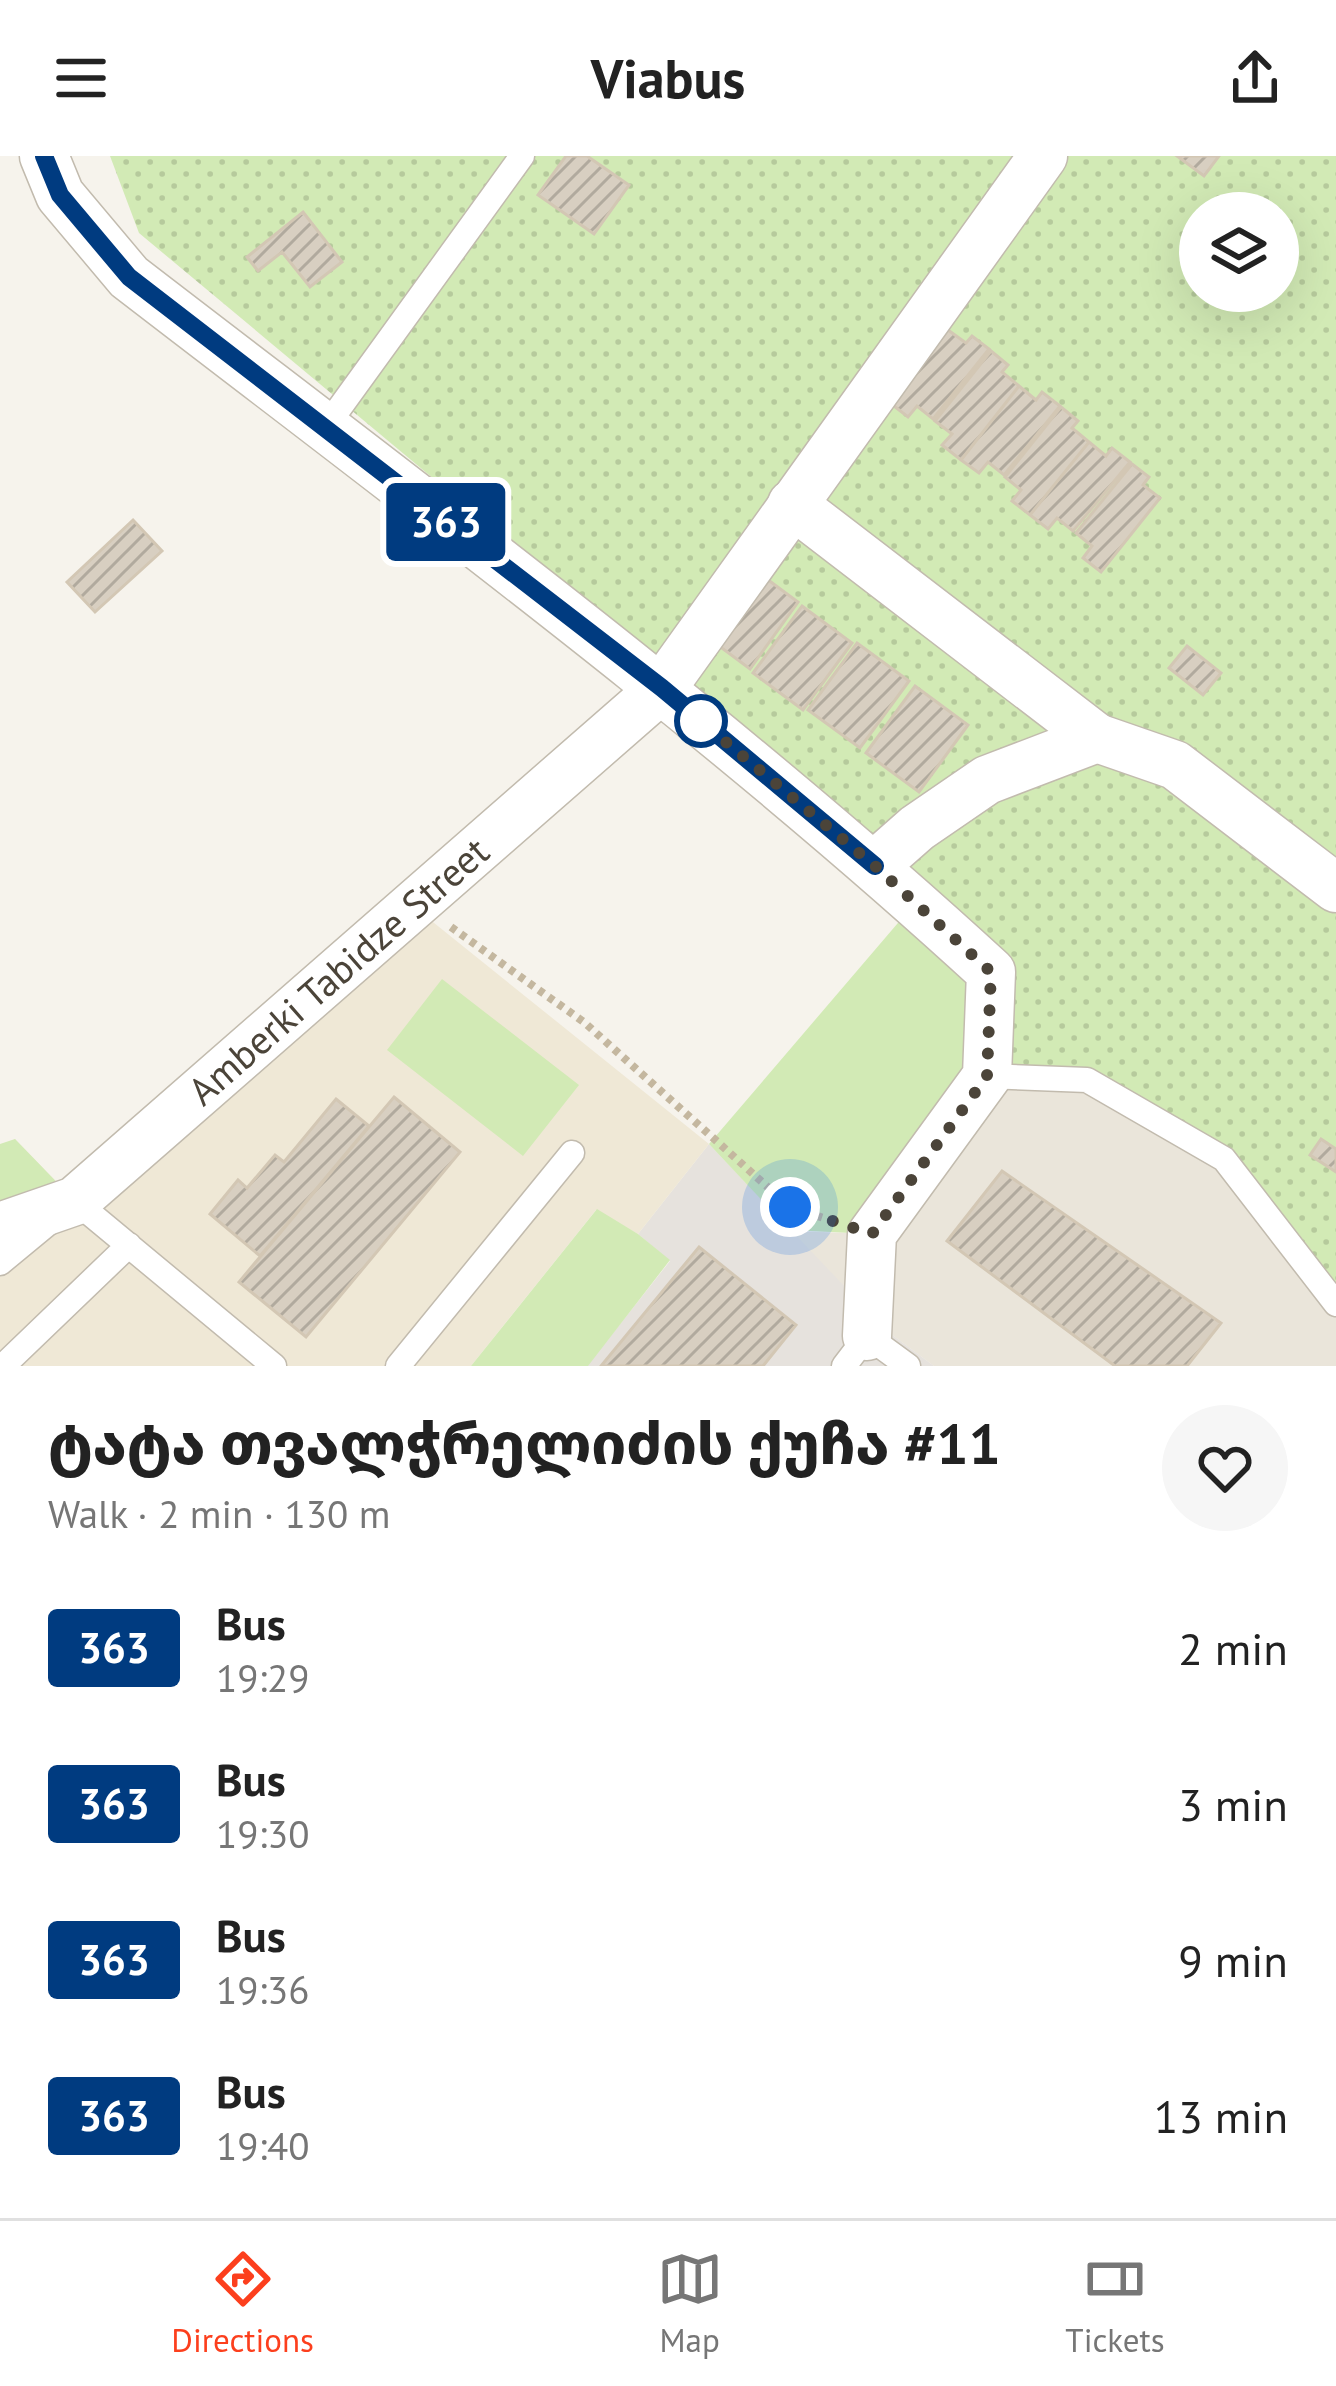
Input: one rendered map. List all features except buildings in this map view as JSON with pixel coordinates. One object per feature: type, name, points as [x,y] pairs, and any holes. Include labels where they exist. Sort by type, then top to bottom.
[{"type":"street","points":[[44,156],[60,195],[129,277],[662,688],[875,866],[991,972],[987,1076],[872,1234],[855,1351]]},
{"type":"street","name":"Amberki Tabidze Street","points":[[0,1227],[75,1201],[662,688],[1043,156]]},
{"type":"street","points":[[792,504],[1097,738],[1175,765],[1336,887]]},
{"type":"street","points":[[875,866],[917,828],[987,780],[1097,738]]},
{"type":"lane","points":[[325,428],[522,156]]},
{"type":"lane","points":[[987,1076],[1087,1080],[1224,1159],[1336,1304]]},
{"type":"lane","points":[[398,1366],[572,1153]]},
{"type":"lane","points":[[0,1263],[75,1201],[274,1366]]},
{"type":"lane","points":[[3,1366],[129,1246]]},
{"type":"lane","points":[[855,1351],[908,1366]]},
{"type":"path","points":[[413,906],[475,940],[585,1023],[790,1207],[872,1234]]},
{"type":"shaded area","points":[[413,906],[709,1144],[638,1234],[596,1210],[471,1366],[0,1366],[0,1153],[15,1139],[74,1200]]},
{"type":"shaded area","points":[[987,1076],[1087,1080],[1224,1159],[1336,1270],[1336,1366],[934,1366],[887,1331],[790,1231],[873,1234]]},
{"type":"shaded area","points":[[709,1144],[887,1331],[934,1366],[587,1366],[670,1261],[638,1234]]},
{"type":"green space","points":[[110,156],[1336,156],[1336,1304],[1224,1159],[1087,1080],[987,1076],[991,972],[507,540],[139,233]]},
{"type":"green space","points":[[915,903],[991,972],[987,1076],[872,1234],[790,1230],[709,1144]]},
{"type":"green space","points":[[442,979],[579,1085],[523,1156],[387,1050]]},
{"type":"green space","points":[[15,1139],[75,1201],[0,1227],[0,1144]]},
{"type":"green space","points":[[597,1209],[670,1260],[588,1366],[471,1366]]},
{"type":"bus line","name":"363","points":[[44,156],[60,195],[129,277],[662,688],[875,866]]},
{"type":"route","points":[[701,721],[697,718],[875,866],[991,972],[987,1076],[872,1234],[790,1207]]}]
